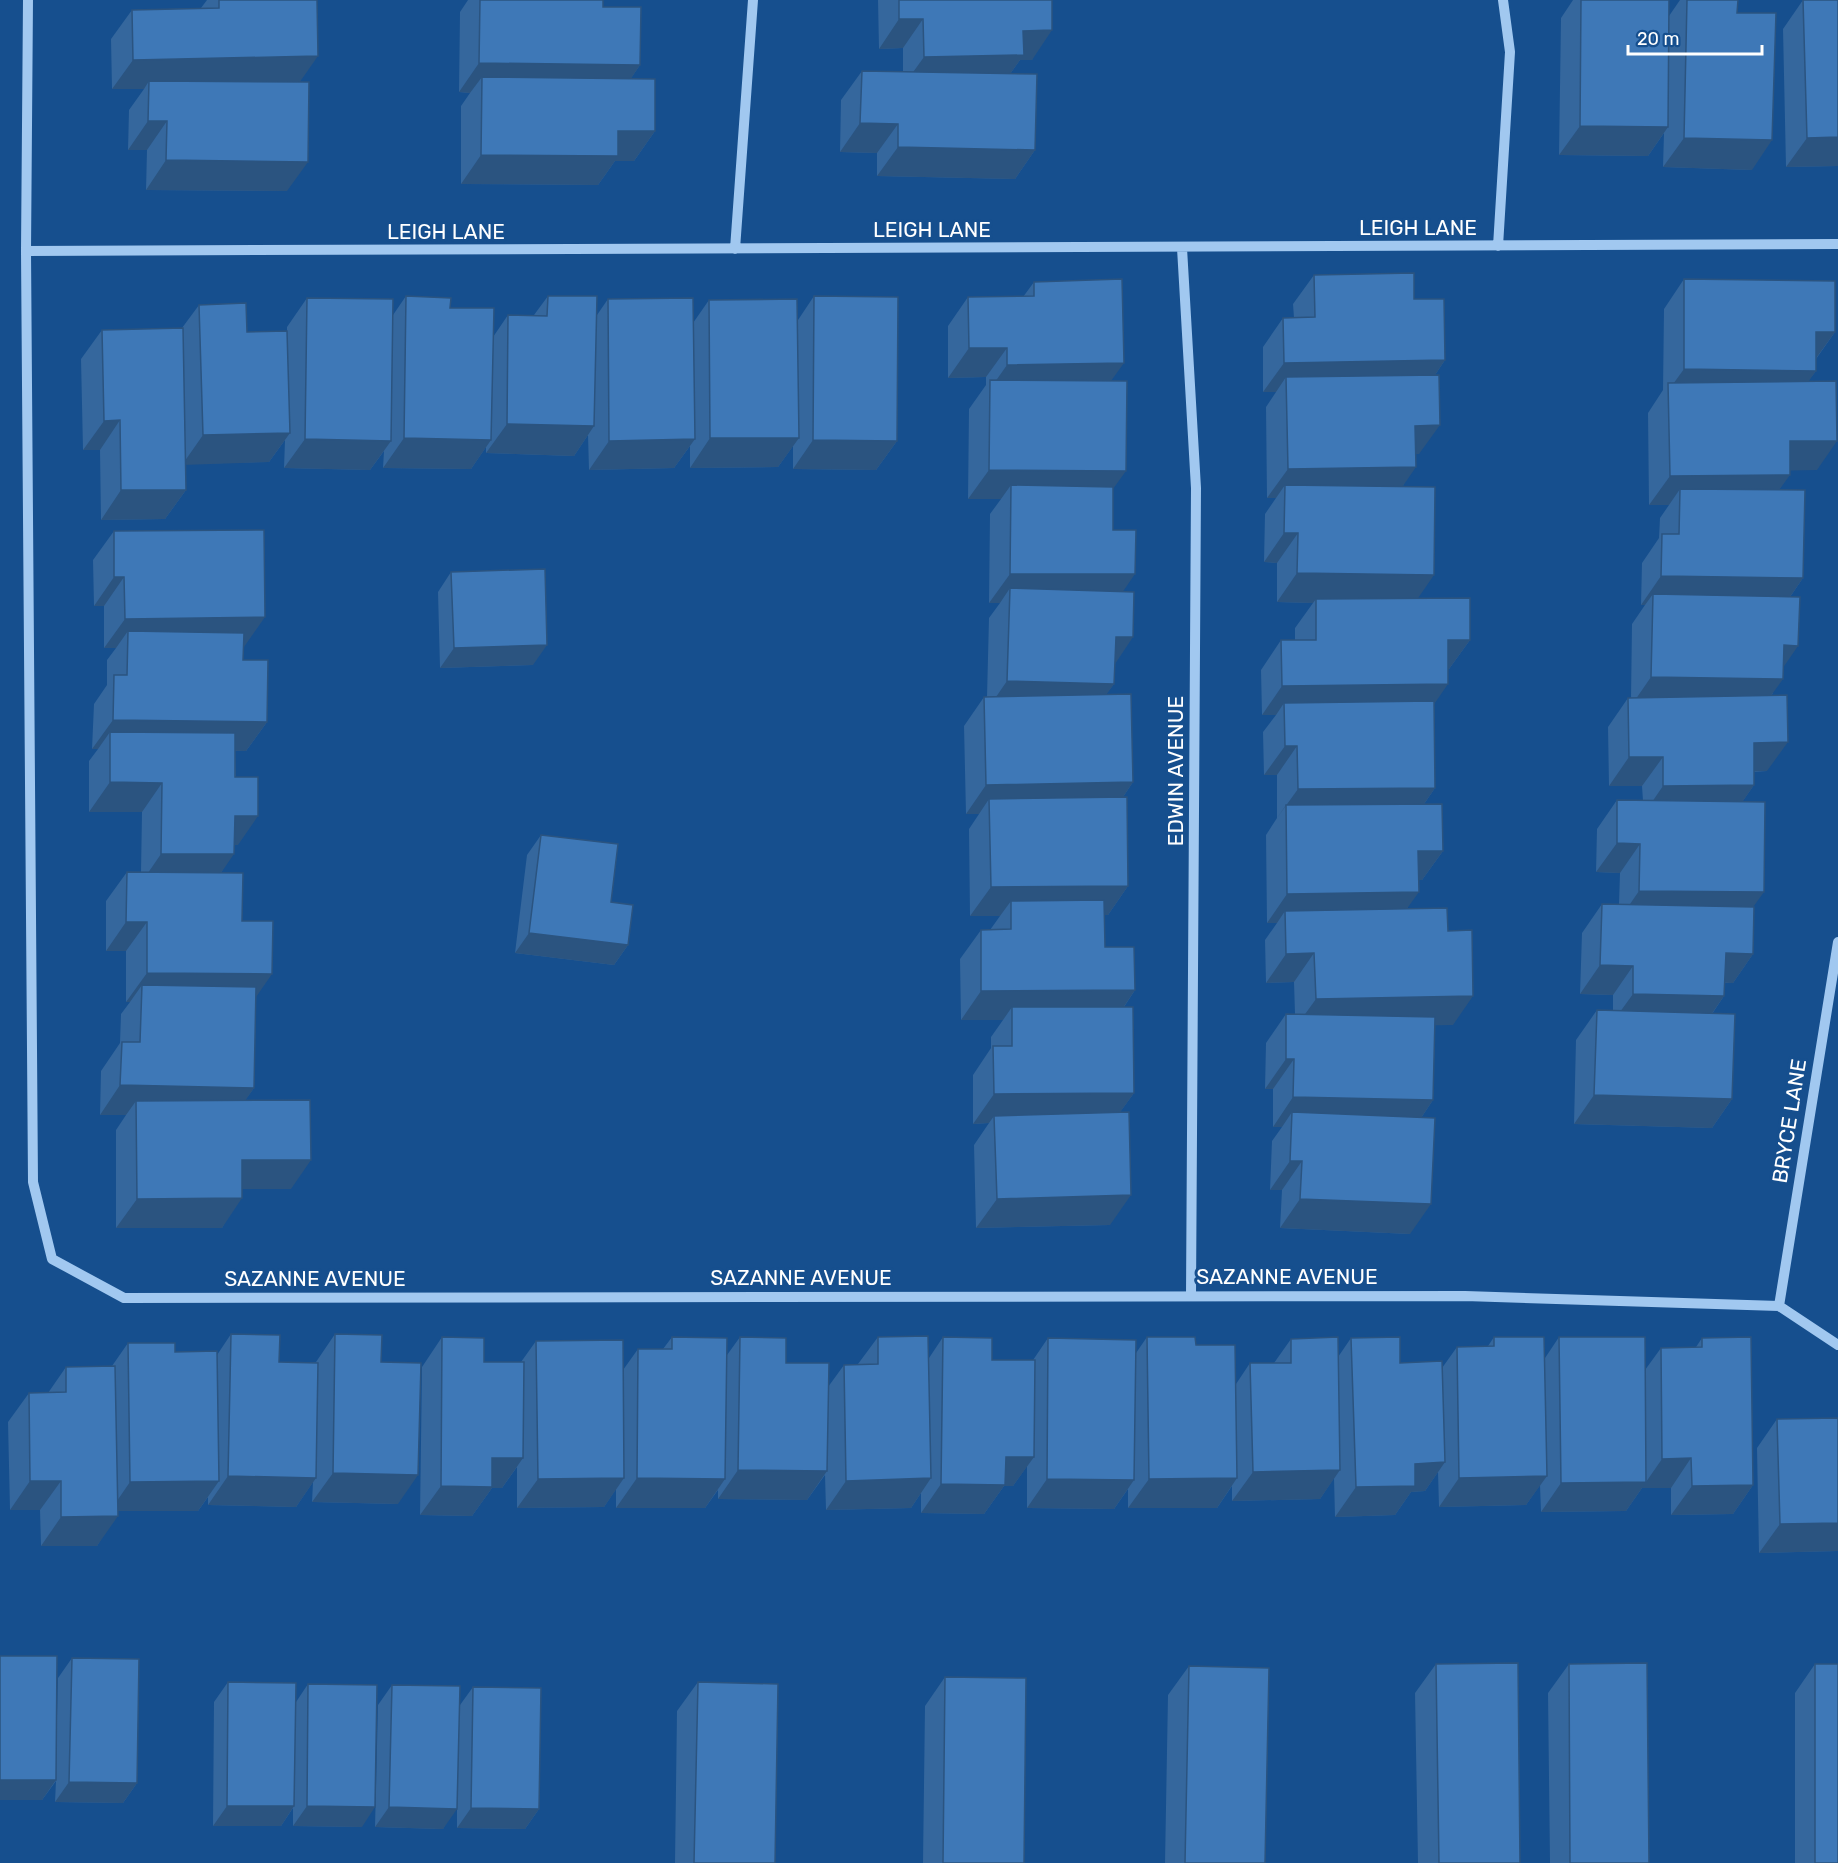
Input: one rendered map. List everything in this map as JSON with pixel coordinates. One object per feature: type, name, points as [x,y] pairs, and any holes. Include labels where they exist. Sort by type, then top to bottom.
[{"type":"street","name":"SAZANNE AVENUE","points":[[28,0],[26,251],[33,1182],[52,1259],[124,1298],[1465,1296],[1779,1306]]},
{"type":"street","points":[[735,249],[753,0]]},
{"type":"street","points":[[1498,246],[1510,52],[1503,0]]},
{"type":"street","name":"LEIGH LANE","points":[[26,251],[1838,244]]},
{"type":"street","name":"EDWIN AVENUE","points":[[1182,248],[1196,488],[1191,1296]]},
{"type":"street","name":"BRYCE LANE","points":[[1779,1306],[1838,942]]},
{"type":"street","points":[[1779,1306],[1838,1345]]},
{"type":"building","points":[[219,0],[317,0],[318,56],[133,60],[132,10],[219,8]]},
{"type":"building","points":[[480,0],[603,0],[603,7],[641,7],[640,65],[479,63]]},
{"type":"building","points":[[899,0],[1052,0],[1052,30],[1023,31],[1024,55],[924,57],[923,19],[899,19]]},
{"type":"building","points":[[1581,0],[1669,0],[1668,127],[1580,126]]},
{"type":"building","points":[[1687,0],[1738,0],[1737,13],[1776,13],[1772,140],[1684,138]]},
{"type":"building","points":[[1803,0],[1838,0],[1838,137],[1807,138]]},
{"type":"building","points":[[862,71],[1037,74],[1035,150],[898,147],[898,124],[860,123]]},
{"type":"building","points":[[482,77],[655,79],[655,131],[618,131],[618,156],[481,155]]},
{"type":"building","points":[[149,81],[309,82],[308,162],[166,160],[167,121],[148,121]]},
{"type":"building","points":[[1414,273],[1414,299],[1444,299],[1445,360],[1284,363],[1283,318],[1315,317],[1314,275]]},
{"type":"building","points":[[1122,279],[1124,363],[1007,365],[1007,348],[969,348],[968,297],[1034,296],[1034,282]]},
{"type":"building","points":[[1684,279],[1835,281],[1835,332],[1816,332],[1816,371],[1684,369]]},
{"type":"building","points":[[406,296],[451,298],[450,308],[494,308],[491,440],[404,438]]},
{"type":"building","points":[[548,296],[597,296],[594,426],[507,424],[508,315],[547,316]]},
{"type":"building","points":[[814,296],[898,297],[897,441],[813,440]]},
{"type":"building","points":[[307,298],[393,299],[391,441],[305,439]]},
{"type":"building","points":[[693,298],[695,439],[609,441],[608,299]]},
{"type":"building","points":[[797,299],[799,438],[710,438],[709,300]]},
{"type":"building","points":[[246,303],[247,332],[287,331],[290,433],[203,435],[199,305]]},
{"type":"building","points":[[183,328],[186,490],[121,490],[120,420],[104,421],[102,330]]},
{"type":"building","points":[[1439,375],[1440,425],[1415,426],[1416,467],[1288,469],[1286,377]]},
{"type":"building","points":[[990,380],[1127,381],[1126,471],[989,470]]},
{"type":"building","points":[[1836,381],[1837,441],[1790,441],[1790,475],[1670,476],[1668,383]]},
{"type":"building","points":[[1011,485],[1113,487],[1113,530],[1136,530],[1135,574],[1010,574]]},
{"type":"building","points":[[1285,485],[1435,487],[1434,575],[1297,573],[1298,533],[1284,533]]},
{"type":"building","points":[[1680,489],[1805,490],[1803,578],[1661,576],[1662,534],[1679,534]]},
{"type":"building","points":[[264,530],[265,617],[125,619],[124,577],[114,577],[114,531]]},
{"type":"building","points":[[545,569],[547,645],[454,648],[451,572]]},
{"type":"building","points":[[1010,588],[1134,592],[1133,637],[1116,637],[1114,684],[1007,681]]},
{"type":"building","points":[[1653,594],[1800,597],[1798,646],[1784,645],[1783,679],[1651,677]]},
{"type":"building","points":[[1470,598],[1470,640],[1448,640],[1448,684],[1282,686],[1281,640],[1316,640],[1316,599]]},
{"type":"building","points":[[128,631],[244,633],[243,660],[268,660],[267,722],[113,720],[114,675],[127,675]]},
{"type":"building","points":[[1131,694],[1133,782],[986,785],[984,697]]},
{"type":"building","points":[[1787,695],[1788,742],[1754,743],[1754,785],[1663,786],[1663,757],[1629,757],[1628,698]]},
{"type":"building","points":[[1434,701],[1435,788],[1298,789],[1297,746],[1285,746],[1284,703]]},
{"type":"building","points":[[110,732],[235,733],[235,777],[258,777],[258,816],[235,816],[234,854],[161,854],[162,783],[110,782]]},
{"type":"building","points":[[1127,797],[1128,886],[991,887],[989,799]]},
{"type":"building","points":[[1617,800],[1765,802],[1764,892],[1639,891],[1640,844],[1617,843]]},
{"type":"building","points":[[1442,804],[1443,851],[1418,851],[1419,892],[1287,894],[1286,805]]},
{"type":"building","points":[[541,835],[618,844],[611,902],[633,905],[628,945],[529,933]]},
{"type":"building","points":[[127,872],[243,873],[242,921],[273,921],[272,974],[147,973],[147,922],[126,922]]},
{"type":"building","points":[[1104,900],[1105,947],[1134,947],[1135,990],[981,991],[981,930],[1011,929],[1011,901]]},
{"type":"building","points":[[1602,904],[1754,907],[1753,954],[1726,953],[1724,996],[1633,994],[1633,966],[1600,965]]},
{"type":"building","points":[[1447,908],[1448,931],[1472,930],[1473,996],[1316,999],[1314,953],[1286,954],[1285,911]]},
{"type":"building","points":[[142,985],[256,987],[254,1088],[120,1085],[122,1042],[140,1042]]},
{"type":"building","points":[[1012,1007],[1133,1007],[1134,1093],[994,1094],[993,1046],[1012,1046]]},
{"type":"building","points":[[1597,1010],[1735,1014],[1732,1099],[1594,1095]]},
{"type":"building","points":[[1286,1014],[1435,1017],[1433,1100],[1293,1097],[1294,1059],[1286,1059]]},
{"type":"building","points":[[310,1100],[311,1160],[242,1160],[242,1198],[137,1199],[136,1101]]},
{"type":"building","points":[[1129,1112],[1131,1195],[997,1199],[994,1116]]},
{"type":"building","points":[[1292,1112],[1435,1118],[1431,1204],[1300,1199],[1302,1161],[1290,1161]]},
{"type":"building","points":[[231,1334],[280,1335],[279,1362],[318,1363],[316,1478],[228,1476]]},
{"type":"building","points":[[335,1334],[382,1335],[381,1362],[421,1363],[418,1475],[333,1473]]},
{"type":"building","points":[[928,1336],[931,1478],[846,1481],[844,1365],[878,1364],[878,1337]]},
{"type":"building","points":[[442,1337],[484,1338],[484,1362],[524,1362],[523,1458],[492,1458],[492,1487],[441,1486]]},
{"type":"building","points":[[672,1337],[727,1338],[725,1479],[637,1478],[638,1349],[672,1349]]},
{"type":"building","points":[[740,1337],[786,1338],[786,1363],[829,1363],[827,1471],[738,1470]]},
{"type":"building","points":[[943,1337],[992,1338],[992,1360],[1035,1360],[1034,1457],[1006,1457],[1005,1485],[941,1484]]},
{"type":"building","points":[[1147,1337],[1195,1337],[1196,1345],[1235,1345],[1237,1478],[1149,1479]]},
{"type":"building","points":[[1338,1337],[1340,1470],[1253,1472],[1250,1363],[1291,1363],[1291,1339]]},
{"type":"building","points":[[1400,1337],[1400,1363],[1442,1361],[1445,1462],[1415,1464],[1415,1486],[1356,1487],[1351,1338]]},
{"type":"building","points":[[1494,1337],[1544,1337],[1547,1476],[1459,1478],[1457,1347],[1494,1346]]},
{"type":"building","points":[[1559,1337],[1645,1337],[1646,1482],[1561,1483]]},
{"type":"building","points":[[1751,1337],[1753,1485],[1692,1486],[1691,1458],[1662,1459],[1661,1348],[1702,1347],[1702,1338]]},
{"type":"building","points":[[1048,1338],[1136,1340],[1134,1480],[1047,1479]]},
{"type":"building","points":[[623,1340],[624,1478],[538,1479],[536,1341]]},
{"type":"building","points":[[128,1343],[175,1343],[175,1352],[217,1351],[219,1481],[130,1482]]},
{"type":"building","points":[[115,1366],[118,1516],[61,1517],[61,1481],[30,1481],[29,1393],[66,1392],[66,1367]]},
{"type":"building","points":[[1838,1418],[1838,1523],[1780,1524],[1777,1419]]},
{"type":"building","points":[[0,1656],[57,1656],[56,1780],[0,1780]]},
{"type":"building","points":[[72,1658],[139,1659],[137,1783],[69,1782]]},
{"type":"building","points":[[1518,1663],[1520,1863],[1439,1863],[1436,1664]]},
{"type":"building","points":[[1647,1663],[1649,1863],[1570,1863],[1569,1664]]},
{"type":"building","points":[[1815,1664],[1838,1664],[1838,1863],[1815,1863]]},
{"type":"building","points":[[1189,1666],[1269,1668],[1265,1863],[1185,1863]]},
{"type":"building","points":[[945,1677],[1026,1678],[1024,1863],[943,1863]]},
{"type":"building","points":[[228,1682],[296,1683],[294,1806],[227,1806]]},
{"type":"building","points":[[698,1682],[778,1684],[775,1863],[694,1863]]},
{"type":"building","points":[[308,1684],[377,1685],[375,1807],[307,1806]]},
{"type":"building","points":[[392,1685],[460,1686],[457,1809],[389,1807]]},
{"type":"building","points":[[473,1687],[541,1688],[539,1809],[471,1808]]}]
